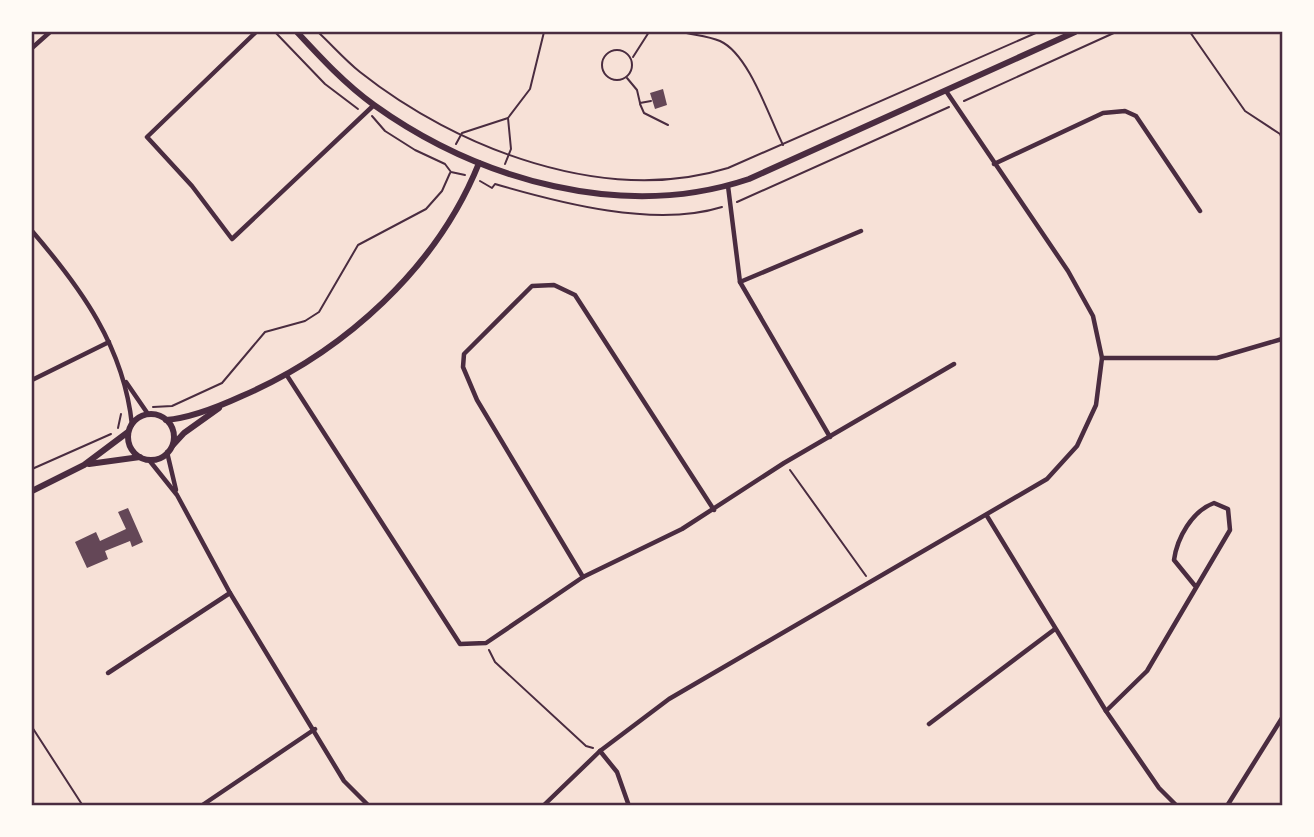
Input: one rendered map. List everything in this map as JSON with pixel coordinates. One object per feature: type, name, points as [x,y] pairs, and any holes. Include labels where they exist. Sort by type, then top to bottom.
[{"type":"street","points":[[32,48],[50,32]]},
{"type":"street","points":[[256,32],[147,137],[192,186],[232,239],[374,105]]},
{"type":"street","points":[[297,32],[339,76],[374,105],[479,163],[548,185],[652,198],[701,193],[728,186],[1075,32]]},
{"type":"street","points":[[543,806],[600,751],[669,699],[987,516],[1046,479],[1077,446],[1096,405],[1102,358],[1093,316],[1069,271],[946,91]]},
{"type":"street","points":[[994,164],[1103,113],[1125,111],[1136,116],[1200,211]]},
{"type":"street","points":[[149,460],[169,450],[184,433],[226,403],[286,374],[334,343],[394,291],[432,246],[466,195],[479,163]]},
{"type":"street","points":[[728,186],[740,282],[830,437]]},
{"type":"street","points":[[32,231],[74,280],[109,342],[122,375],[148,414],[166,420],[226,403]]},
{"type":"street","points":[[740,282],[861,231]]},
{"type":"street","points":[[583,577],[477,400],[463,367],[464,354],[532,286],[554,285],[575,295],[714,510]]},
{"type":"street","points":[[1102,358],[1217,358],[1283,339]]},
{"type":"street","points":[[32,380],[109,342]]},
{"type":"street","points":[[286,374],[460,644],[486,643],[583,577],[682,529],[785,463],[954,364]]},
{"type":"street","points":[[122,375],[131,449],[139,457]]},
{"type":"street","points":[[32,491],[84,466],[148,414]]},
{"type":"street","points":[[166,420],[172,430],[169,450],[177,495]]},
{"type":"street","points":[[84,466],[139,457],[149,460],[177,495],[230,593],[344,780],[369,806]]},
{"type":"street","points":[[1106,711],[1147,671],[1230,530],[1227,509],[1214,503],[1201,507],[1176,544],[1174,560],[1196,587]]},
{"type":"street","points":[[987,516],[1106,711],[1159,788],[1177,806]]},
{"type":"street","points":[[108,673],[230,593]]},
{"type":"street","points":[[929,724],[1055,629]]},
{"type":"street","points":[[1227,806],[1283,718]]},
{"type":"street","points":[[201,806],[315,729]]},
{"type":"street","points":[[600,751],[617,772],[629,806]]},
{"type":"path","points":[[148,403],[154,408],[164,409],[222,383],[265,332],[305,321],[319,312],[358,245],[421,213],[438,197],[451,172],[445,164],[403,143],[367,112],[352,107],[325,84],[275,32]]},
{"type":"path","points":[[318,32],[359,71],[397,98],[462,133],[509,154],[592,175],[676,180],[728,168],[1038,32]]},
{"type":"path","points":[[495,184],[509,154],[509,118],[530,89],[544,32]]},
{"type":"path","points":[[631,59],[620,50],[610,51],[603,58],[602,68],[607,76],[617,80],[626,77],[632,69],[631,59],[649,32]]},
{"type":"path","points":[[682,32],[721,41],[733,50],[744,63],[783,145]]},
{"type":"path","points":[[1190,32],[1245,111],[1280,134],[1283,139]]},
{"type":"path","points":[[626,77],[637,90],[644,113],[668,125]]},
{"type":"path","points":[[640,103],[650,101]]},
{"type":"path","points":[[445,164],[462,133],[509,118]]},
{"type":"path","points":[[32,469],[116,431],[122,420],[121,410]]},
{"type":"path","points":[[785,463],[871,583]]},
{"type":"path","points":[[486,643],[495,662],[586,746],[600,751]]},
{"type":"path","points":[[32,727],[83,806]]},
{"type":"building","points":[[663,89],[667,105],[655,109],[650,93]]},
{"type":"building","points":[[128,508],[143,542],[132,547],[130,541],[105,551],[108,559],[87,568],[75,542],[96,532],[100,541],[126,529],[118,512]]}]
